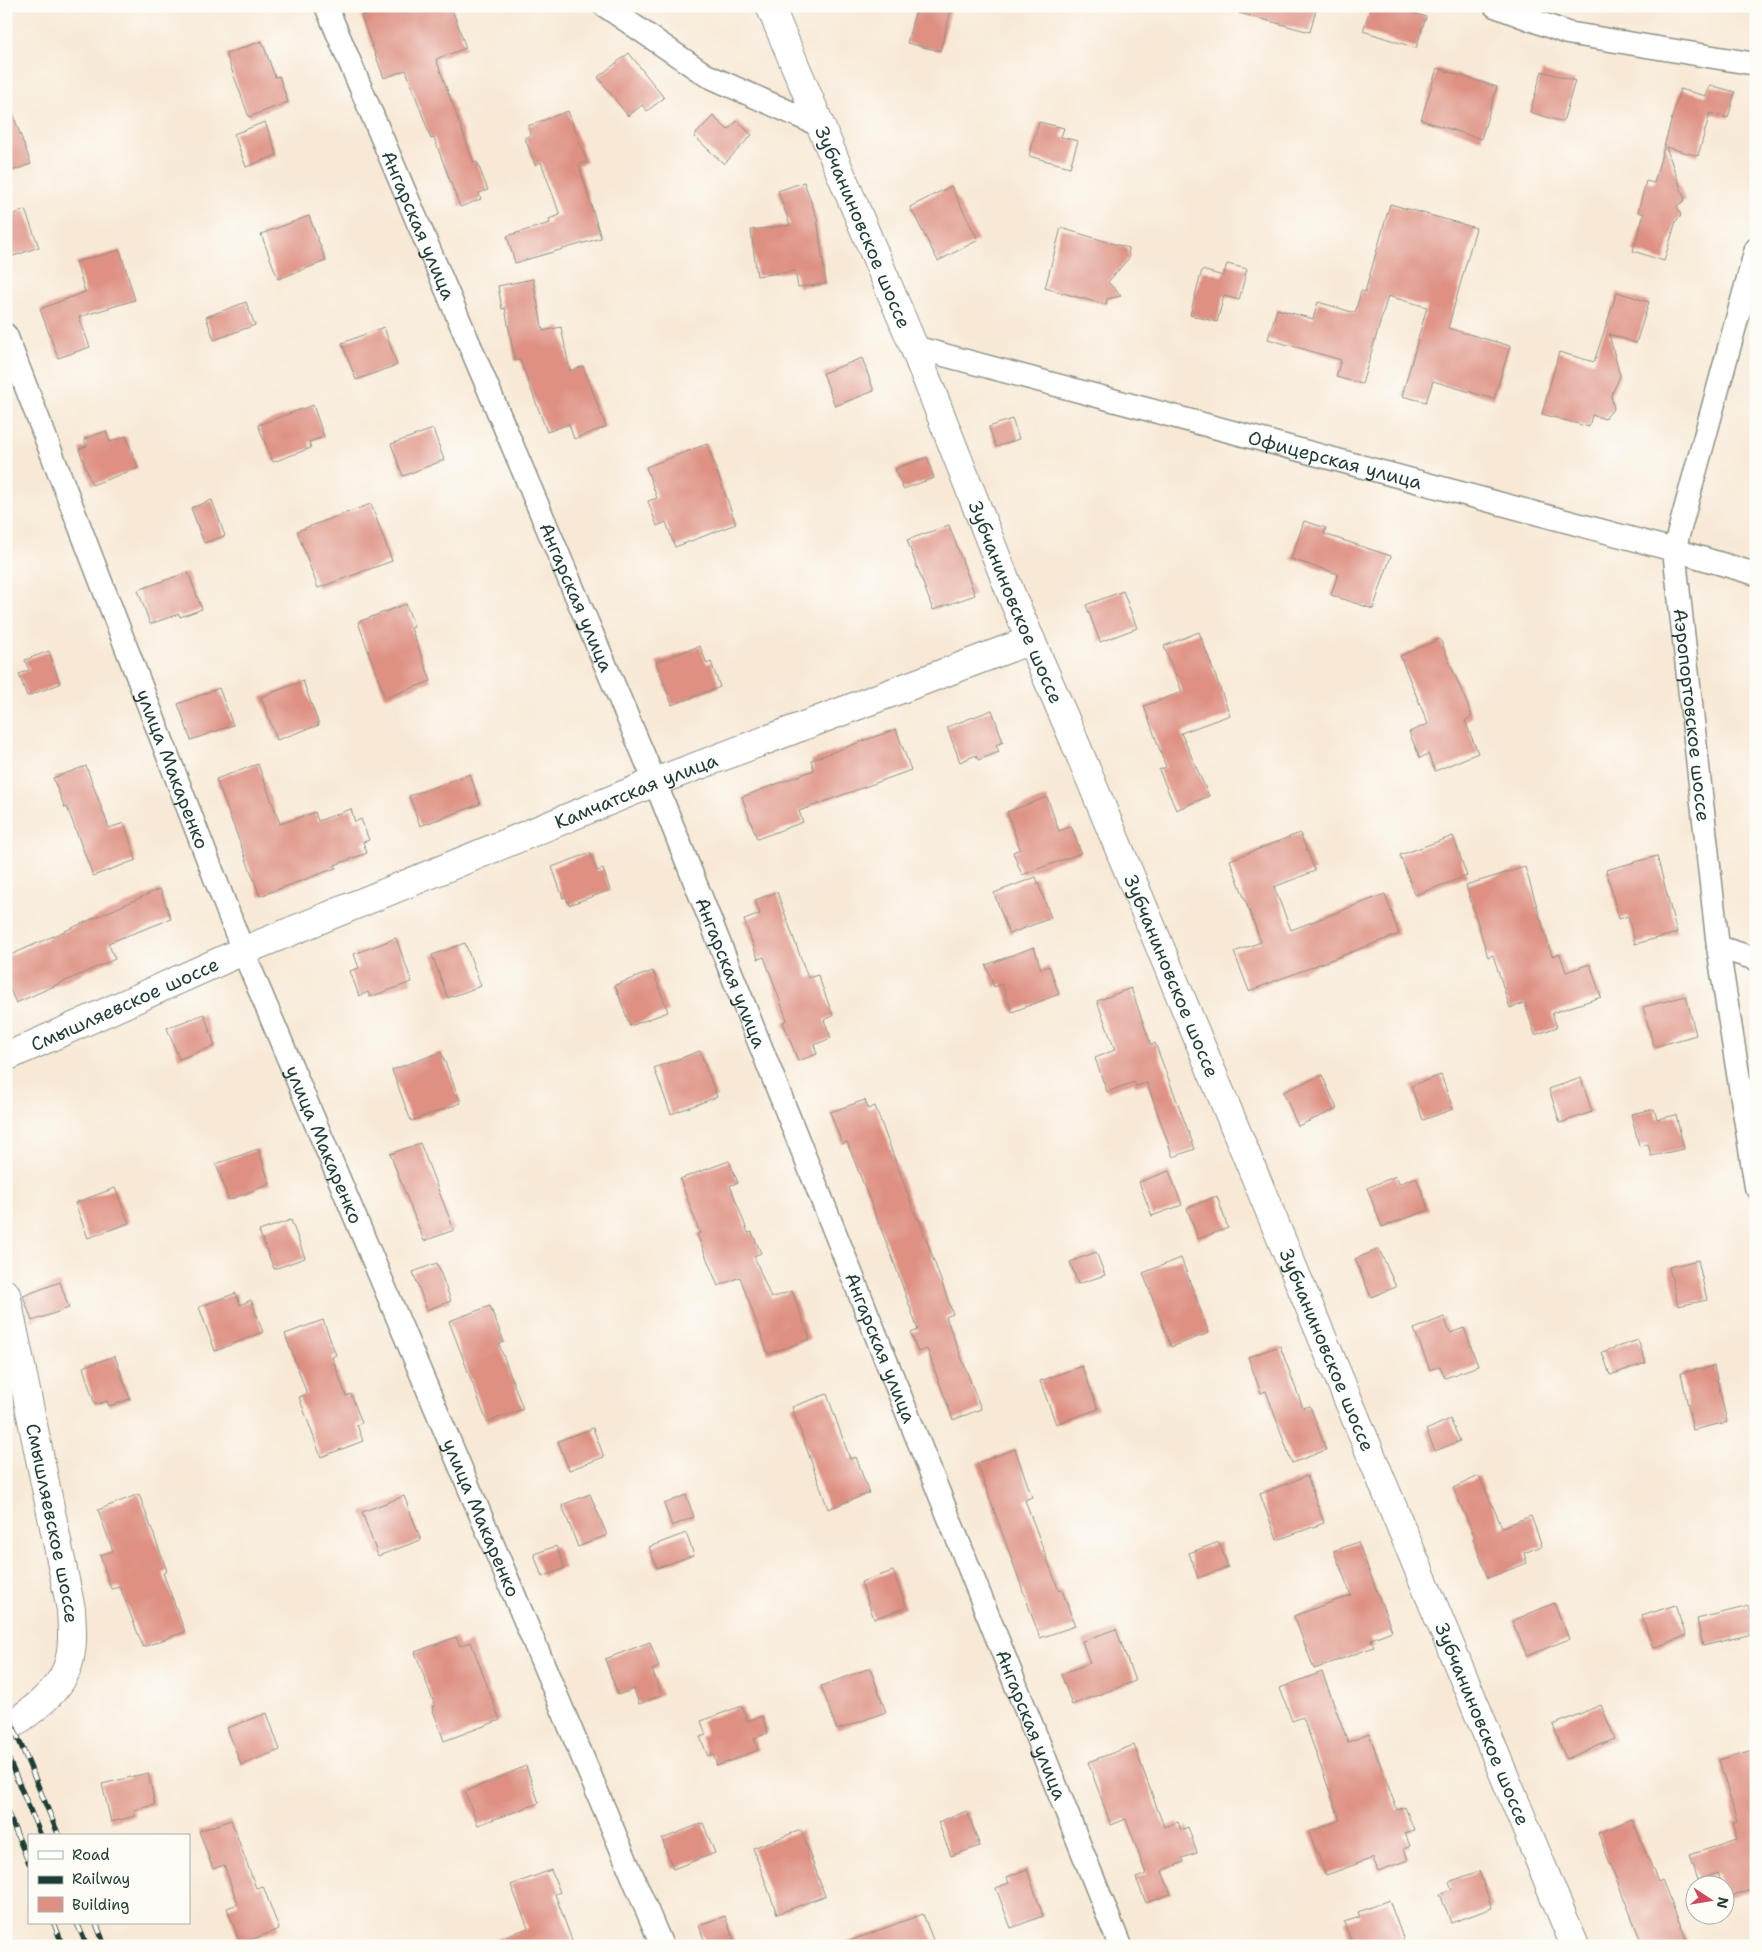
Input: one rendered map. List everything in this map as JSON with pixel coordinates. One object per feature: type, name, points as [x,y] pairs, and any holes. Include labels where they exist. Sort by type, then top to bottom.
[{"type":"main road","name":"Зубчаниновское шоссе","points":[[770,6],[914,348],[1031,640],[1575,1946]]},
{"type":"main road","name":"Камчатская улица","points":[[243,951],[655,782],[1031,640]]},
{"type":"main road","name":"Смышляевское шоссе","points":[[6,1057],[243,951]]},
{"type":"main road","name":"Смышляевское шоссе","points":[[6,1294],[71,1609],[72,1643],[67,1668],[56,1687],[6,1728]]},
{"type":"street","name":"Ангарская улица","points":[[326,6],[655,782],[1120,1946]]},
{"type":"street","points":[[605,6],[706,75],[821,126]]},
{"type":"street","points":[[1495,6],[1567,33],[1756,64]]},
{"type":"street","name":"Аэропортовское шоссе","points":[[1756,249],[1674,550],[1718,947],[1756,1187]]},
{"type":"street","name":"улица Макаренко","points":[[6,335],[243,951],[662,1946]]},
{"type":"street","name":"Офицерская улица","points":[[914,348],[1674,550],[1756,574]]},
{"type":"street","points":[[1718,947],[1756,959]]},
{"type":"building","points":[[389,6],[451,6],[466,48],[436,59],[474,163],[477,162],[488,190],[479,193],[481,199],[460,207],[434,138],[431,139],[406,70],[384,78],[361,16]]},
{"type":"building","points":[[917,6],[938,6],[951,10],[940,51],[907,43]]},
{"type":"building","points":[[1240,6],[1317,6],[1310,32],[1239,13]]},
{"type":"building","points":[[1371,6],[1392,6],[1426,17],[1416,48],[1363,31]]},
{"type":"building","points":[[262,41],[275,77],[279,76],[288,102],[249,117],[226,54]]},
{"type":"building","points":[[629,53],[664,98],[647,111],[642,105],[628,116],[598,77]]},
{"type":"building","points":[[1437,68],[1497,87],[1481,139],[1421,120]]},
{"type":"building","points":[[1542,71],[1575,81],[1563,122],[1530,112]]},
{"type":"building","points":[[1710,85],[1735,92],[1728,118],[1710,113],[1698,156],[1666,147],[1685,200],[1677,206],[1681,216],[1676,221],[1664,261],[1633,251],[1644,214],[1638,212],[1646,181],[1654,183],[1680,89],[1706,96]]},
{"type":"building","points":[[9,103],[31,164],[6,173],[6,104]]},
{"type":"building","points":[[568,111],[587,162],[579,165],[601,238],[515,263],[507,236],[550,223],[549,219],[560,215],[541,162],[535,165],[525,138],[531,135],[528,126]]},
{"type":"building","points":[[713,116],[728,130],[737,121],[752,135],[724,164],[694,136]]},
{"type":"building","points":[[265,122],[277,155],[246,167],[234,134]]},
{"type":"building","points":[[1039,122],[1064,128],[1061,137],[1078,141],[1070,167],[1029,156]]},
{"type":"building","points":[[804,182],[817,218],[826,284],[798,287],[795,271],[757,276],[751,230],[790,225],[778,191]]},
{"type":"building","points":[[951,186],[978,240],[938,261],[910,207]]},
{"type":"building","points":[[1390,204],[1476,228],[1448,328],[1510,346],[1494,399],[1433,381],[1426,402],[1402,396],[1427,307],[1388,296],[1362,384],[1336,377],[1341,360],[1268,339],[1277,309],[1313,319],[1318,302],[1355,313],[1361,291],[1365,292]]},
{"type":"building","points":[[25,210],[39,247],[11,257],[6,244],[6,217]]},
{"type":"building","points":[[309,216],[326,261],[278,279],[261,234]]},
{"type":"building","points":[[1061,228],[1128,248],[1129,258],[1108,282],[1121,296],[1107,299],[1106,305],[1045,288]]},
{"type":"building","points":[[120,250],[135,300],[79,317],[90,347],[58,358],[40,309],[85,292],[76,262]]},
{"type":"building","points":[[1227,264],[1247,269],[1239,300],[1224,296],[1217,322],[1190,315],[1202,270],[1223,276]]},
{"type":"building","points":[[533,279],[543,331],[561,327],[570,371],[583,366],[606,427],[574,439],[569,424],[547,432],[520,360],[515,361],[505,308],[502,309],[498,286]]},
{"type":"building","points":[[1617,292],[1649,302],[1636,343],[1609,334],[1620,376],[1611,396],[1614,408],[1605,419],[1592,415],[1589,427],[1542,414],[1559,352],[1594,362]]},
{"type":"building","points":[[246,302],[255,325],[214,340],[206,317]]},
{"type":"building","points":[[384,327],[397,365],[356,380],[342,343]]},
{"type":"building","points":[[862,358],[874,391],[835,406],[823,373]]},
{"type":"building","points":[[313,405],[324,437],[309,442],[311,448],[273,462],[258,425]]},
{"type":"building","points":[[1012,419],[1019,439],[996,447],[989,427]]},
{"type":"building","points":[[433,429],[444,460],[403,476],[391,444]]},
{"type":"building","points":[[106,431],[110,442],[126,436],[138,468],[92,485],[79,449],[87,446],[84,439]]},
{"type":"building","points":[[707,444],[736,524],[675,547],[666,522],[657,526],[648,501],[657,498],[646,467]]},
{"type":"building","points":[[927,457],[934,478],[903,489],[895,469]]},
{"type":"building","points":[[212,500],[225,536],[204,543],[191,508]]},
{"type":"building","points":[[371,504],[392,561],[318,588],[297,531]]},
{"type":"building","points":[[1304,521],[1326,528],[1324,534],[1391,556],[1373,609],[1331,595],[1338,574],[1291,559]]},
{"type":"building","points":[[949,525],[975,595],[933,610],[907,540]]},
{"type":"building","points":[[188,572],[202,609],[180,617],[179,614],[150,624],[138,590]]},
{"type":"building","points":[[1123,591],[1137,628],[1100,642],[1086,605]]},
{"type":"building","points":[[406,604],[414,627],[411,628],[431,681],[385,698],[358,622]]},
{"type":"building","points":[[1199,632],[1230,715],[1181,733],[1209,796],[1176,810],[1159,770],[1166,767],[1144,706],[1182,692],[1164,646]]},
{"type":"building","points":[[1440,639],[1472,716],[1465,721],[1478,753],[1435,771],[1428,754],[1420,758],[1409,732],[1428,724],[1400,656]]},
{"type":"building","points":[[700,646],[707,664],[711,662],[720,687],[672,705],[656,662]]},
{"type":"building","points":[[49,651],[60,684],[27,696],[19,674],[29,670],[25,660]]},
{"type":"building","points":[[303,681],[319,725],[277,740],[261,697]]},
{"type":"building","points":[[219,688],[233,725],[191,740],[178,704]]},
{"type":"building","points":[[992,710],[1003,742],[996,745],[999,752],[978,760],[976,755],[960,762],[947,727]]},
{"type":"building","points":[[896,729],[911,770],[799,811],[803,822],[757,839],[742,797],[814,770],[811,760]]},
{"type":"building","points":[[258,764],[280,824],[315,812],[318,821],[351,809],[355,822],[361,819],[369,840],[363,842],[367,853],[335,865],[336,868],[260,896],[216,779]]},
{"type":"building","points":[[86,766],[109,828],[124,823],[136,860],[93,876],[67,807],[65,808],[53,778]]},
{"type":"building","points":[[470,774],[480,804],[420,826],[409,796]]},
{"type":"building","points":[[1047,797],[1059,831],[1071,826],[1081,853],[1022,875],[1013,852],[1020,849],[1007,812]]},
{"type":"building","points":[[1300,833],[1315,871],[1274,887],[1291,930],[1385,894],[1399,934],[1249,991],[1234,952],[1261,942],[1230,860]]},
{"type":"building","points":[[1453,836],[1467,876],[1415,895],[1400,855]]},
{"type":"building","points":[[590,853],[597,871],[603,869],[610,890],[569,905],[566,897],[563,898],[552,867]]},
{"type":"building","points":[[1657,856],[1677,933],[1635,944],[1628,916],[1619,919],[1606,870]]},
{"type":"building","points":[[1525,867],[1552,956],[1560,954],[1566,972],[1590,964],[1601,997],[1552,1013],[1557,1027],[1535,1035],[1525,1003],[1510,1008],[1493,955],[1488,957],[1466,885]]},
{"type":"building","points":[[1036,877],[1051,918],[1009,934],[994,893]]},
{"type":"building","points":[[160,889],[171,919],[108,943],[115,959],[16,1003],[6,980],[6,957]]},
{"type":"building","points":[[777,892],[808,978],[818,975],[833,1016],[824,1020],[831,1038],[814,1045],[817,1054],[798,1061],[783,1022],[787,1020],[764,957],[758,959],[744,920],[760,914],[755,900]]},
{"type":"building","points":[[396,938],[412,982],[370,997],[368,992],[359,996],[350,971],[359,968],[354,954]]},
{"type":"building","points":[[465,943],[481,986],[448,998],[432,955]]},
{"type":"building","points":[[1034,947],[1041,969],[1049,966],[1059,994],[1012,1012],[1002,984],[994,987],[986,965]]},
{"type":"building","points":[[653,971],[668,1012],[630,1026],[615,985]]},
{"type":"building","points":[[1131,988],[1151,1045],[1155,1043],[1195,1149],[1173,1157],[1147,1083],[1136,1086],[1134,1082],[1107,1092],[1095,1058],[1115,1050],[1097,1001]]},
{"type":"building","points":[[1686,996],[1696,1035],[1654,1047],[1643,1007]]},
{"type":"building","points":[[204,1014],[215,1046],[179,1059],[167,1028]]},
{"type":"building","points":[[700,1051],[717,1097],[671,1114],[654,1068]]},
{"type":"building","points":[[441,1052],[461,1103],[411,1121],[392,1070]]},
{"type":"building","points":[[1322,1075],[1337,1109],[1298,1126],[1283,1092]]},
{"type":"building","points":[[1441,1075],[1453,1109],[1423,1120],[1411,1086]]},
{"type":"building","points":[[1581,1078],[1592,1112],[1560,1123],[1549,1089]]},
{"type":"building","points":[[865,1100],[868,1109],[875,1106],[917,1219],[919,1219],[953,1314],[946,1317],[981,1409],[953,1420],[927,1349],[918,1352],[911,1333],[918,1330],[895,1265],[847,1142],[842,1144],[830,1112]]},
{"type":"building","points":[[1654,1109],[1657,1119],[1676,1115],[1684,1149],[1651,1156],[1648,1144],[1639,1146],[1631,1114]]},
{"type":"building","points":[[420,1143],[454,1230],[424,1241],[390,1154]]},
{"type":"building","points":[[258,1149],[270,1184],[229,1200],[216,1164]]},
{"type":"building","points":[[729,1161],[738,1183],[730,1185],[748,1233],[752,1232],[761,1253],[754,1256],[771,1298],[792,1291],[810,1339],[768,1354],[740,1277],[718,1286],[697,1234],[700,1233],[680,1179]]},
{"type":"building","points":[[1169,1171],[1182,1205],[1152,1216],[1139,1182]]},
{"type":"building","points":[[1396,1176],[1399,1184],[1416,1177],[1429,1210],[1382,1227],[1367,1188]]},
{"type":"building","points":[[115,1188],[129,1223],[88,1238],[75,1203]]},
{"type":"building","points":[[1217,1196],[1228,1228],[1198,1239],[1187,1208]]},
{"type":"building","points":[[291,1220],[305,1258],[274,1269],[259,1231]]},
{"type":"building","points":[[1379,1249],[1396,1287],[1371,1297],[1355,1259]]},
{"type":"building","points":[[1096,1252],[1105,1275],[1078,1284],[1070,1262]]},
{"type":"building","points":[[1181,1258],[1209,1333],[1171,1347],[1143,1273]]},
{"type":"building","points":[[1698,1260],[1707,1300],[1678,1306],[1669,1267]]},
{"type":"building","points":[[437,1263],[451,1301],[427,1310],[413,1272]]},
{"type":"building","points":[[60,1282],[69,1308],[32,1321],[23,1296]]},
{"type":"building","points":[[236,1293],[240,1305],[251,1300],[263,1332],[215,1351],[199,1307]]},
{"type":"building","points":[[490,1306],[504,1342],[499,1344],[523,1409],[487,1422],[449,1321]]},
{"type":"building","points":[[1444,1317],[1450,1333],[1464,1328],[1478,1366],[1445,1378],[1440,1366],[1430,1370],[1414,1329]]},
{"type":"building","points":[[323,1320],[336,1355],[332,1357],[346,1396],[351,1394],[362,1423],[357,1425],[363,1441],[321,1457],[299,1397],[307,1394],[285,1334]]},
{"type":"building","points":[[1638,1340],[1646,1363],[1610,1375],[1602,1352]]},
{"type":"building","points":[[1280,1346],[1303,1408],[1310,1406],[1326,1450],[1292,1463],[1266,1391],[1261,1393],[1248,1357]]},
{"type":"building","points":[[115,1356],[130,1399],[109,1406],[107,1401],[95,1405],[83,1367]]},
{"type":"building","points":[[1082,1366],[1098,1409],[1056,1424],[1040,1381]]},
{"type":"building","points":[[1714,1366],[1727,1422],[1693,1430],[1681,1373]]},
{"type":"building","points":[[827,1394],[850,1459],[856,1457],[869,1493],[828,1509],[792,1407]]},
{"type":"building","points":[[1450,1419],[1460,1441],[1435,1451],[1426,1430]]},
{"type":"building","points":[[593,1428],[604,1457],[569,1470],[558,1441]]},
{"type":"building","points":[[1015,1449],[1032,1497],[1025,1500],[1059,1591],[1062,1590],[1075,1626],[1040,1638],[977,1463]]},
{"type":"building","points":[[1307,1476],[1324,1523],[1277,1540],[1260,1494]]},
{"type":"building","points":[[1479,1476],[1502,1527],[1531,1516],[1542,1546],[1524,1553],[1527,1563],[1488,1578],[1473,1538],[1475,1537],[1453,1488]]},
{"type":"building","points":[[139,1494],[167,1571],[163,1573],[185,1632],[143,1647],[120,1587],[111,1589],[100,1555],[113,1551],[98,1510]]},
{"type":"building","points":[[590,1494],[607,1535],[578,1547],[562,1505]]},
{"type":"building","points":[[686,1495],[694,1517],[672,1526],[664,1504]]},
{"type":"building","points":[[404,1496],[421,1540],[378,1556],[362,1512]]},
{"type":"building","points":[[686,1533],[694,1555],[657,1568],[649,1547]]},
{"type":"building","points":[[1219,1542],[1228,1567],[1198,1578],[1189,1553]]},
{"type":"building","points":[[1358,1542],[1392,1631],[1371,1639],[1374,1647],[1314,1669],[1294,1616],[1351,1595],[1334,1551]]},
{"type":"building","points":[[556,1546],[565,1568],[542,1577],[534,1554]]},
{"type":"building","points":[[893,1571],[906,1607],[874,1619],[861,1582]]},
{"type":"building","points":[[1554,1603],[1569,1639],[1527,1656],[1512,1621]]},
{"type":"building","points":[[1675,1605],[1686,1636],[1653,1648],[1642,1616]]},
{"type":"building","points":[[1749,1606],[1756,1633],[1703,1646],[1697,1619]]},
{"type":"building","points":[[1116,1629],[1135,1681],[1072,1705],[1061,1674],[1090,1663],[1082,1641]]},
{"type":"building","points":[[456,1637],[460,1646],[471,1642],[500,1720],[444,1741],[432,1707],[435,1706],[415,1652]]},
{"type":"building","points":[[650,1642],[659,1667],[652,1670],[662,1695],[639,1704],[634,1689],[618,1695],[605,1659]]},
{"type":"building","points":[[870,1668],[886,1712],[837,1730],[821,1686]]},
{"type":"building","points":[[1322,1672],[1348,1742],[1369,1734],[1397,1810],[1405,1807],[1414,1830],[1405,1833],[1410,1846],[1404,1849],[1408,1860],[1378,1871],[1373,1858],[1326,1875],[1309,1832],[1340,1820],[1303,1717],[1292,1721],[1280,1688]]},
{"type":"building","points":[[1601,1705],[1615,1739],[1566,1759],[1553,1725]]},
{"type":"building","points":[[742,1706],[747,1721],[762,1716],[768,1733],[754,1738],[758,1750],[717,1766],[713,1754],[708,1756],[700,1737],[706,1735],[701,1721]]},
{"type":"building","points":[[267,1713],[280,1750],[241,1765],[227,1728]]},
{"type":"building","points":[[1134,1745],[1164,1827],[1178,1822],[1181,1830],[1188,1827],[1197,1853],[1182,1858],[1184,1862],[1162,1871],[1171,1894],[1146,1903],[1136,1878],[1146,1874],[1126,1819],[1111,1825],[1088,1762]]},
{"type":"building","points":[[1752,1750],[1756,1764],[1756,1888],[1734,1896],[1734,1874],[1696,1874],[1690,1855],[1738,1839],[1733,1823],[1737,1822],[1719,1760]]},
{"type":"building","points":[[526,1766],[539,1803],[478,1825],[465,1792]]},
{"type":"building","points":[[148,1773],[155,1805],[134,1810],[135,1816],[111,1822],[102,1784]]},
{"type":"building","points":[[967,1811],[980,1846],[951,1856],[938,1822]]},
{"type":"building","points":[[1632,1819],[1658,1882],[1662,1880],[1689,1946],[1643,1946],[1598,1833]]},
{"type":"building","points":[[231,1820],[256,1888],[263,1886],[279,1929],[240,1944],[227,1908],[238,1904],[224,1865],[213,1869],[199,1831]]},
{"type":"building","points":[[703,1823],[715,1853],[673,1869],[662,1839]]},
{"type":"building","points":[[801,1830],[825,1896],[777,1914],[753,1848]]},
{"type":"building","points":[[1027,1869],[1043,1916],[1011,1928],[996,1888],[1009,1883],[1007,1877]]},
{"type":"building","points":[[551,1870],[560,1892],[555,1894],[574,1946],[487,1946],[487,1943],[528,1928],[511,1885]]},
{"type":"building","points":[[1479,1871],[1492,1908],[1451,1923],[1440,1894],[1452,1889],[1449,1882]]},
{"type":"building","points":[[1389,1900],[1406,1946],[1353,1946],[1344,1922],[1360,1917],[1358,1912]]},
{"type":"building","points":[[923,1914],[933,1940],[917,1946],[845,1946],[844,1943]]},
{"type":"building","points":[[725,1916],[736,1946],[706,1946],[699,1925]]},
{"type":"railway","points":[[6,1709],[58,1834]]},
{"type":"railway","points":[[6,1753],[40,1834]]},
{"type":"railway","points":[[6,1809],[28,1861]]},
{"type":"railway","points":[[54,1924],[63,1946]]},
{"type":"railway","points":[[77,1924],[87,1946]]},
{"type":"railway","points":[[96,1924],[105,1946]]}]
